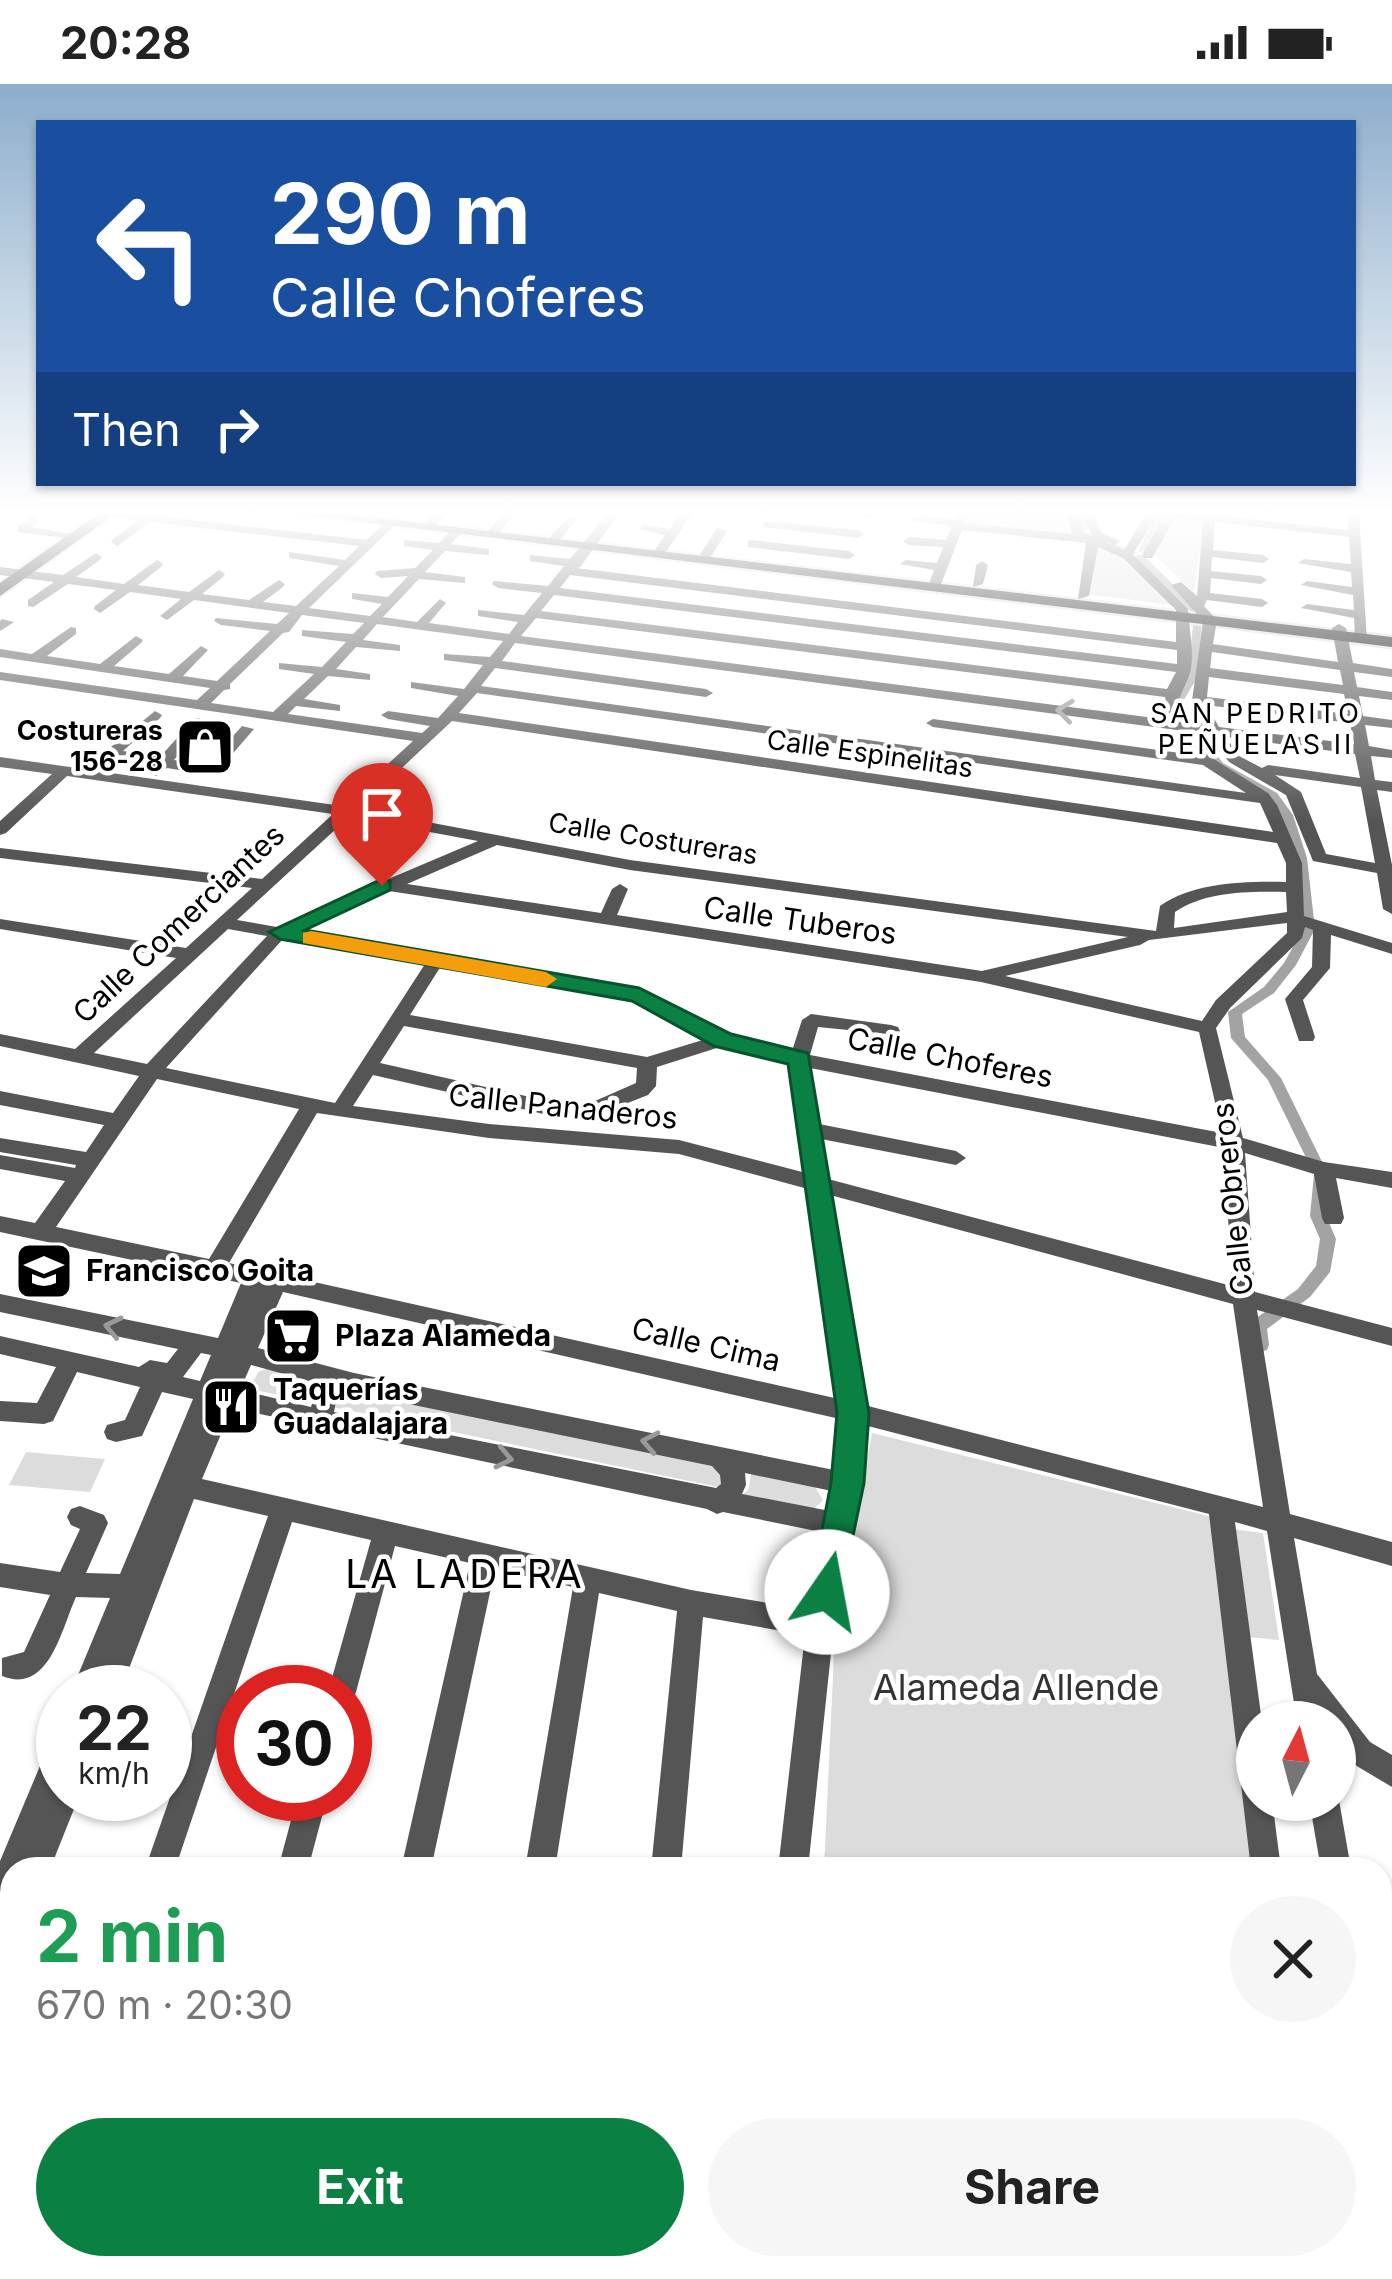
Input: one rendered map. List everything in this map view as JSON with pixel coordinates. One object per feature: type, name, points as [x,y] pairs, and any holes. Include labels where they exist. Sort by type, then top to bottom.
[{"type":"main road","points":[[1239,616],[1340,632],[1361,628],[1392,638]]},
{"type":"street","points":[[145,781],[225,686],[294,616]]},
{"type":"street","points":[[344,616],[1392,754]]},
{"type":"street","points":[[277,716],[377,616]]},
{"type":"street","points":[[421,625],[429,616]]},
{"type":"street","points":[[523,616],[1172,694]]},
{"type":"street","points":[[745,616],[1184,669]]},
{"type":"street","points":[[939,616],[1184,646]]},
{"type":"street","points":[[915,786],[968,616]]},
{"type":"street","points":[[1195,616],[1171,706],[1245,767],[1294,793],[1319,858],[1387,860]]},
{"type":"street","points":[[1199,616],[1210,648],[1197,727],[1207,761]]},
{"type":"street","points":[[1330,616],[1361,628],[1360,616]]},
{"type":"street","name":"Calle Comerciantes","points":[[80,1056],[445,719],[532,617]]},
{"type":"street","points":[[674,749],[749,617]]},
{"type":"street","points":[[220,621],[284,629]]},
{"type":"street","points":[[35,658],[71,631]]},
{"type":"street","points":[[1340,632],[1366,783],[1383,817],[1392,909]]},
{"type":"street","points":[[307,633],[395,648]]},
{"type":"street","points":[[104,667],[136,640]]},
{"type":"street","points":[[1210,648],[1392,673]]},
{"type":"street","points":[[173,678],[202,650]]},
{"type":"street","points":[[0,653],[225,686]]},
{"type":"street","points":[[449,657],[706,693]]},
{"type":"street","points":[[284,666],[365,677]]},
{"type":"street","points":[[1206,672],[1392,696]]},
{"type":"street","points":[[0,676],[200,714],[277,716],[424,738]]},
{"type":"street","points":[[416,685],[1266,800]]},
{"type":"street","points":[[249,700],[335,708]]},
{"type":"street","points":[[1199,700],[1392,724]]},
{"type":"street","points":[[153,706],[111,754],[211,770],[247,729]]},
{"type":"street","name":"Calle Espinelitas","points":[[388,715],[674,749],[1285,839]]},
{"type":"street","points":[[933,723],[1207,761],[1266,800],[1294,863],[1296,934],[1223,1004],[1207,1028]]},
{"type":"street","name":"Calle Costureras","points":[[0,762],[345,811],[675,872],[1162,935],[1298,919]]},
{"type":"street","points":[[1245,767],[1392,787]]},
{"type":"street","points":[[0,830],[65,770]]},
{"type":"street","points":[[41,1232],[153,1070],[280,932],[495,840]]},
{"type":"street","points":[[0,853],[268,885]]},
{"type":"street","name":"Calle Tuberos","points":[[382,886],[981,976],[1207,1028]]},
{"type":"street","points":[[981,976],[1162,935],[1166,910],[1179,899],[1267,886],[1292,887]]},
{"type":"street","points":[[606,920],[620,889]]},
{"type":"street","points":[[1298,919],[1392,949]]},
{"type":"street","name":"Calle Choferes","points":[[222,923],[639,995],[723,1040],[800,1059],[1234,1143],[1324,1168],[1392,1180]]},
{"type":"street","points":[[0,924],[188,954]]},
{"type":"street","points":[[1306,1037],[1294,999],[1321,968],[1322,927]]},
{"type":"street","points":[[340,1111],[436,960]]},
{"type":"street","points":[[398,1019],[647,1063],[723,1040]]},
{"type":"street","points":[[794,1857],[820,1625],[841,1525],[853,1413],[800,1059],[811,1020],[891,1030]]},
{"type":"street","name":"Calle Obreros","points":[[1207,1028],[1234,1143],[1244,1299],[1308,1701]]},
{"type":"street","name":"Calle Panaderos","points":[[0,1040],[340,1111],[489,1131],[680,1147],[822,1189],[1392,1337]]},
{"type":"street","points":[[367,1067],[522,1104],[578,1111],[641,1090],[646,1086],[647,1063]]},
{"type":"street","points":[[0,1098],[118,1120]]},
{"type":"street","points":[[215,1267],[311,1106]]},
{"type":"street","points":[[808,1129],[956,1158]]},
{"type":"street","points":[[0,1144],[85,1168]]},
{"type":"street","points":[[0,1162],[85,1168]]},
{"type":"street","points":[[1324,1168],[1333,1218]]},
{"type":"street","name":"Calle Cima","points":[[0,1224],[215,1267],[853,1413],[1017,1452],[1392,1554]]},
{"type":"street","points":[[114,1665],[138,1588],[214,1390],[266,1280]]},
{"type":"street","points":[[0,1303],[847,1483]]},
{"type":"street","points":[[116,1432],[130,1433],[163,1378],[190,1356],[186,1342]]},
{"type":"street","points":[[0,1345],[163,1378],[321,1420],[841,1525]]},
{"type":"street","points":[[0,1411],[44,1414],[84,1364]]},
{"type":"street","points":[[321,1420],[325,1395],[355,1382]]},
{"type":"street","points":[[99,1665],[186,1486],[214,1390]]},
{"type":"street","points":[[717,1455],[732,1467],[736,1479],[732,1491],[717,1503]]},
{"type":"street","points":[[186,1486],[692,1602],[820,1625]]},
{"type":"street","points":[[164,1857],[284,1508]]},
{"type":"street","points":[[1221,1510],[1245,1701]]},
{"type":"street","points":[[12,1667],[31,1666],[95,1523],[80,1516]]},
{"type":"street","points":[[349,1665],[386,1532]]},
{"type":"street","points":[[419,1857],[485,1554]]},
{"type":"street","points":[[0,1575],[67,1585],[138,1588]]},
{"type":"street","points":[[542,1857],[588,1578]]},
{"type":"street","points":[[668,1857],[692,1602]]},
{"type":"street","points":[[1304,1678],[1360,1751],[1392,1772]]},
{"type":"street","points":[[18,1857],[36,1812]]},
{"type":"street","points":[[40,1857],[54,1821]]},
{"type":"street","points":[[296,1857],[306,1821]]},
{"type":"street","points":[[1260,1821],[1264,1857]]},
{"type":"street","points":[[1328,1821],[1334,1857]]},
{"type":"green space","points":[[269,1368],[327,1380],[313,1390],[312,1402],[250,1389],[258,1372]]},
{"type":"green space","points":[[342,1389],[715,1465],[727,1470],[723,1488],[332,1407]]},
{"type":"green space","name":"Alameda Allende","points":[[872,1433],[1221,1519],[1223,1528],[1263,1533],[1279,1640],[1237,1636],[1245,1701],[1236,1701],[1236,1821],[1260,1821],[1265,1857],[825,1857],[835,1633]]},
{"type":"green space","points":[[26,1452],[105,1459],[90,1492],[9,1485]]},
{"type":"green space","points":[[751,1473],[815,1487],[823,1500],[812,1511],[741,1496],[749,1489]]},
{"type":"waterway","points":[[1197,620],[1192,678],[1175,706],[1219,765],[1273,795],[1287,815],[1301,858],[1309,929],[1290,965],[1269,990],[1235,1012],[1238,1038],[1274,1078],[1321,1174],[1318,1216],[1328,1239],[1324,1268],[1304,1293],[1258,1326],[1261,1345]]},
{"type":"slow traffic","points":[[311,938],[546,979]]},
{"type":"place","name":"Costureras 156-28","points":[[205,747]]},
{"type":"place","name":"Francisco Goita","points":[[44,1271]]},
{"type":"place","name":"Plaza Alameda","points":[[293,1336]]},
{"type":"place","name":"Taquerías Guadalajara","points":[[231,1407]]},
{"type":"district","name":"SAN PEDRITO PEÑUELAS II","points":[[1256,730]]},
{"type":"district","name":"LA LADERA","points":[[465,1574]]},
{"type":"route","points":[[382,886],[280,932],[639,995],[723,1040],[800,1059],[853,1413],[841,1525],[827,1592]]}]
